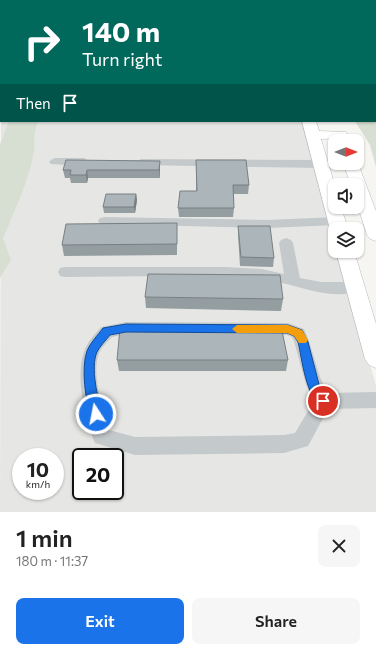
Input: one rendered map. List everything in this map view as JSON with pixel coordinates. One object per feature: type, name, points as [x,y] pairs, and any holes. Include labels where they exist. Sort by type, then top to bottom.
[{"type":"main road","points":[[337,122],[341,134]]},
{"type":"main road","points":[[310,128],[329,134]]},
{"type":"main road","points":[[310,128],[337,222]]},
{"type":"main road","points":[[353,170],[376,235]]},
{"type":"main road","points":[[347,258],[356,287],[369,308],[376,359]]},
{"type":"street","points":[[55,162],[94,162]]},
{"type":"street","points":[[126,163],[321,164]]},
{"type":"street","points":[[105,221],[328,225]]},
{"type":"street","points":[[286,243],[293,281]]},
{"type":"street","points":[[65,272],[226,272],[262,274],[321,288],[356,287]]},
{"type":"street","points":[[140,328],[288,329],[298,333],[303,342],[315,390],[323,401],[301,440],[284,444],[135,446],[102,437],[91,387],[89,362],[92,351],[107,331],[140,328]]},
{"type":"street","points":[[323,401],[376,400]]},
{"type":"shaded area","points":[[1,122],[303,122],[328,209],[328,214],[329,214],[332,222],[328,222],[328,258],[341,258],[376,386],[376,512],[0,512]]},
{"type":"shaded area","points":[[9,122],[38,122],[35,133],[34,151],[29,173],[3,238],[11,260],[0,278],[0,144]]},
{"type":"shaded area","points":[[356,122],[376,122],[376,167],[370,145]]},
{"type":"building","points":[[66,160],[160,161],[159,170],[87,170],[86,175],[70,175],[71,170],[63,170]]},
{"type":"building","points":[[196,160],[246,160],[249,185],[233,185],[234,208],[178,208],[180,191],[197,191]]},
{"type":"building","points":[[106,194],[136,194],[134,207],[103,207]]},
{"type":"building","points":[[177,223],[177,244],[62,245],[66,224]]},
{"type":"building","points":[[238,226],[270,226],[274,258],[241,257]]},
{"type":"building","points":[[148,274],[280,275],[283,299],[145,297]]},
{"type":"building","points":[[281,326],[288,360],[117,360],[120,328]]},
{"type":"slow traffic","points":[[237,329],[288,329],[298,333],[302,340]]},
{"type":"route","points":[[96,414],[91,387],[89,362],[92,351],[107,331],[126,328],[288,329],[298,333],[303,342],[315,390],[323,401]]}]
